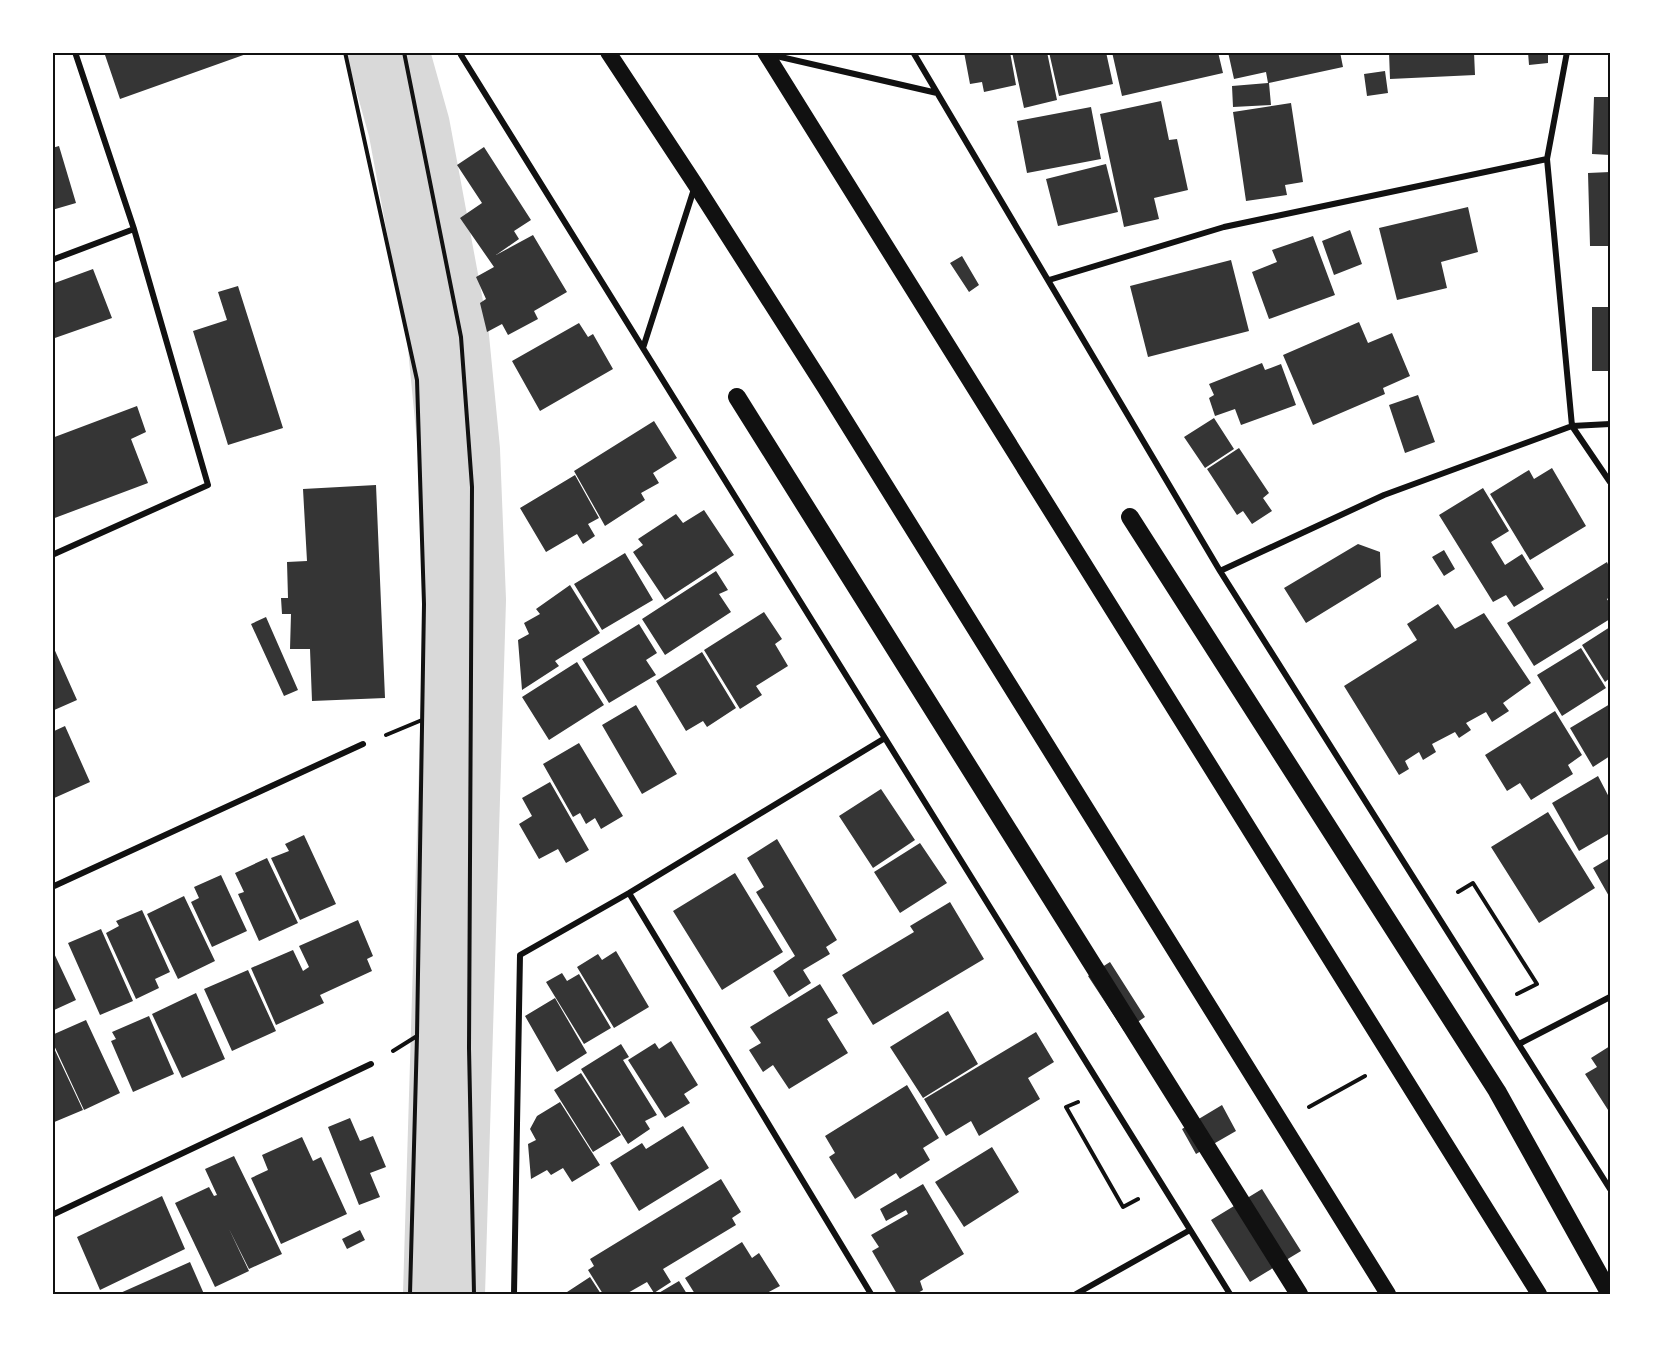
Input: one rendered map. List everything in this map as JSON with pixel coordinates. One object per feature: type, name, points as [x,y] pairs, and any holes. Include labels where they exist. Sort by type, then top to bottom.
[{"type":"highway","points":[[608,52],[696,184],[1388,1294]]},
{"type":"highway","points":[[765,53],[1539,1294]]},
{"type":"highway","points":[[737,397],[1299,1294]]},
{"type":"highway","points":[[1130,517],[1497,1091],[1611,1294]]},
{"type":"street","points":[[52,555],[208,485],[134,229],[75,52]]},
{"type":"street","points":[[913,52],[1220,571],[1611,1189]]},
{"type":"street","points":[[1567,52],[1547,159],[1572,426],[1611,482]]},
{"type":"street","points":[[765,53],[937,93]]},
{"type":"street","points":[[461,55],[1230,1294]]},
{"type":"street","points":[[1049,280],[1224,227],[1547,159]]},
{"type":"street","points":[[643,348],[696,184]]},
{"type":"street","points":[[52,260],[134,229]]},
{"type":"street","points":[[1220,571],[1384,495],[1572,426],[1611,424]]},
{"type":"street","points":[[514,1294],[520,955],[629,893],[885,738]]},
{"type":"street","points":[[52,887],[363,744]]},
{"type":"street","points":[[629,893],[872,1294]]},
{"type":"street","points":[[1519,1044],[1611,997]]},
{"type":"street","points":[[52,1215],[372,1064]]},
{"type":"street","points":[[1076,1294],[1190,1230]]},
{"type":"path","points":[[345,52],[417,380],[424,604],[410,1294]]},
{"type":"path","points":[[404,52],[461,337],[472,487],[469,1048],[474,1294]]},
{"type":"path","points":[[363,744],[422,720]]},
{"type":"path","points":[[1462,900],[1457,891],[1473,883],[1537,984],[1516,995]]},
{"type":"path","points":[[1299,1112],[1371,1073]]},
{"type":"path","points":[[1082,1100],[1066,1107],[1123,1207],[1143,1196]]},
{"type":"building","points":[[104,52],[249,52],[249,53],[120,99]]},
{"type":"building","points":[[964,52],[1010,52],[1016,85],[984,92],[982,82],[970,84]]},
{"type":"building","points":[[1012,52],[1047,52],[1057,100],[1024,108]]},
{"type":"building","points":[[1049,52],[1106,52],[1113,84],[1059,96]]},
{"type":"building","points":[[1112,52],[1218,52],[1223,73],[1122,96]]},
{"type":"building","points":[[1228,52],[1340,52],[1343,67],[1269,83],[1271,105],[1233,107],[1232,86],[1268,83],[1266,72],[1234,79]]},
{"type":"building","points":[[1389,52],[1474,52],[1475,75],[1390,79]]},
{"type":"building","points":[[1528,52],[1548,52],[1548,63],[1529,65]]},
{"type":"building","points":[[1385,71],[1388,93],[1367,96],[1364,74]]},
{"type":"building","points":[[1594,97],[1610,97],[1610,155],[1592,154]]},
{"type":"building","points":[[1161,101],[1169,140],[1177,139],[1188,190],[1154,198],[1159,219],[1124,227],[1100,114]]},
{"type":"building","points":[[1291,103],[1303,182],[1285,185],[1287,195],[1246,201],[1233,112]]},
{"type":"building","points":[[1091,107],[1101,159],[1027,173],[1017,121]]},
{"type":"building","points":[[59,146],[76,203],[52,210],[52,148]]},
{"type":"building","points":[[484,147],[531,220],[514,231],[519,239],[496,255],[533,235],[567,292],[534,311],[538,319],[508,335],[502,324],[487,332],[480,303],[486,299],[476,277],[494,267],[460,218],[482,203],[457,165]]},
{"type":"building","points":[[1106,164],[1118,212],[1058,226],[1046,179]]},
{"type":"building","points":[[1610,172],[1610,246],[1590,246],[1588,173]]},
{"type":"building","points":[[1468,207],[1478,252],[1441,262],[1447,288],[1397,300],[1379,228]]},
{"type":"building","points":[[1350,230],[1362,264],[1334,275],[1322,241]]},
{"type":"building","points":[[1313,236],[1335,295],[1269,319],[1252,272],[1277,262],[1272,250]]},
{"type":"building","points":[[962,256],[979,285],[969,292],[950,263]]},
{"type":"building","points":[[1231,260],[1249,331],[1148,357],[1130,286]]},
{"type":"building","points":[[93,269],[112,318],[52,339],[52,284]]},
{"type":"building","points":[[238,286],[283,428],[228,445],[193,331],[227,320],[218,292]]},
{"type":"building","points":[[1592,307],[1610,307],[1610,371],[1592,371]]},
{"type":"building","points":[[1359,322],[1368,343],[1392,333],[1410,376],[1383,388],[1385,394],[1313,425],[1283,355]]},
{"type":"building","points":[[579,323],[588,337],[593,334],[613,369],[540,411],[512,361]]},
{"type":"building","points":[[1262,363],[1265,370],[1281,364],[1296,405],[1241,425],[1235,409],[1215,416],[1209,398],[1214,395],[1209,384]]},
{"type":"building","points":[[1418,395],[1435,442],[1405,453],[1389,405]]},
{"type":"building","points":[[137,406],[146,432],[131,439],[148,483],[52,519],[52,438]]},
{"type":"building","points":[[1214,418],[1234,449],[1205,468],[1184,437]]},
{"type":"building","points":[[654,421],[677,458],[653,473],[659,483],[641,493],[645,500],[605,526],[574,471]]},
{"type":"building","points":[[1239,448],[1269,493],[1263,498],[1272,511],[1252,524],[1243,511],[1237,515],[1207,469]]},
{"type":"building","points":[[1552,468],[1586,526],[1530,560],[1490,494],[1529,470],[1534,479]]},
{"type":"building","points":[[575,475],[599,518],[588,524],[595,536],[583,544],[577,534],[546,552],[520,508]]},
{"type":"building","points":[[376,485],[385,698],[312,701],[310,649],[290,649],[291,614],[282,614],[281,598],[288,598],[287,562],[307,561],[303,489]]},
{"type":"building","points":[[1483,488],[1509,531],[1491,542],[1505,565],[1522,554],[1544,589],[1514,607],[1506,595],[1493,602],[1439,515]]},
{"type":"building","points":[[704,510],[734,555],[665,600],[633,552],[643,545],[638,539],[676,514],[683,523]]},
{"type":"building","points":[[1358,544],[1380,552],[1381,577],[1306,623],[1284,588]]},
{"type":"building","points":[[1444,550],[1455,569],[1444,576],[1432,557]]},
{"type":"building","points":[[625,553],[653,600],[602,630],[574,584]]},
{"type":"building","points":[[1607,562],[1610,569],[1610,597],[1607,599],[1610,604],[1610,619],[1534,666],[1507,623]]},
{"type":"building","points":[[716,571],[728,590],[719,594],[731,612],[665,655],[642,619]]},
{"type":"building","points":[[570,585],[600,633],[555,661],[559,666],[522,690],[518,640],[529,634],[524,623],[540,614],[536,609]]},
{"type":"building","points":[[1438,604],[1455,629],[1484,613],[1531,683],[1503,703],[1509,711],[1492,722],[1486,712],[1466,723],[1471,730],[1459,738],[1455,732],[1432,744],[1436,752],[1423,760],[1419,752],[1405,761],[1409,769],[1399,775],[1344,686],[1417,640],[1407,624]]},
{"type":"building","points":[[764,612],[782,639],[775,644],[788,666],[756,686],[762,695],[740,709],[704,650]]},
{"type":"building","points":[[266,617],[298,690],[284,696],[251,624]]},
{"type":"building","points":[[639,624],[657,653],[646,660],[656,675],[609,703],[582,659]]},
{"type":"building","points":[[1610,627],[1610,678],[1605,682],[1582,645]]},
{"type":"building","points":[[52,644],[77,700],[52,711]]},
{"type":"building","points":[[1581,648],[1606,688],[1562,716],[1537,675]]},
{"type":"building","points":[[702,652],[736,708],[707,727],[703,721],[686,731],[656,681]]},
{"type":"building","points":[[577,662],[604,705],[549,740],[522,697]]},
{"type":"building","points":[[1610,704],[1610,756],[1593,767],[1570,728]]},
{"type":"building","points":[[636,705],[677,774],[642,794],[602,725]]},
{"type":"building","points":[[1555,711],[1582,755],[1568,765],[1573,774],[1531,800],[1520,783],[1507,791],[1485,755]]},
{"type":"building","points":[[65,726],[90,782],[52,799],[52,732]]},
{"type":"building","points":[[579,743],[623,816],[601,829],[595,818],[586,824],[580,813],[573,817],[543,764]]},
{"type":"building","points":[[1598,776],[1610,799],[1610,833],[1579,851],[1552,803]]},
{"type":"building","points":[[550,782],[589,850],[566,863],[558,849],[539,859],[519,824],[532,816],[522,798]]},
{"type":"building","points":[[881,789],[915,840],[873,868],[839,816]]},
{"type":"building","points":[[1548,812],[1595,888],[1539,923],[1491,847]]},
{"type":"building","points":[[304,835],[336,904],[300,920],[271,858],[289,851],[285,844]]},
{"type":"building","points":[[777,839],[837,940],[826,947],[830,954],[803,970],[811,983],[789,997],[773,971],[795,956],[756,892],[764,887],[747,858]]},
{"type":"building","points":[[920,843],[947,883],[900,913],[874,872]]},
{"type":"building","points":[[267,858],[298,923],[259,941],[238,894],[244,892],[235,873]]},
{"type":"building","points":[[1610,858],[1610,898],[1593,868]]},
{"type":"building","points":[[735,873],[783,952],[722,990],[673,911]]},
{"type":"building","points":[[221,875],[247,931],[212,947],[191,902],[199,898],[194,887]]},
{"type":"building","points":[[184,896],[215,961],[178,979],[147,914]]},
{"type":"building","points":[[950,902],[984,959],[873,1025],[842,975],[914,932],[910,926]]},
{"type":"building","points":[[142,910],[170,972],[155,979],[159,988],[136,999],[106,933],[119,926],[116,921]]},
{"type":"building","points":[[358,920],[373,956],[367,959],[372,971],[320,995],[324,1003],[276,1025],[251,968],[293,950],[303,971],[309,967],[299,946]]},
{"type":"building","points":[[101,929],[133,1001],[100,1015],[68,943]]},
{"type":"building","points":[[52,949],[76,1000],[52,1011]]},
{"type":"building","points":[[616,951],[649,1007],[614,1028],[577,967],[598,954],[602,960]]},
{"type":"building","points":[[1110,962],[1145,1017],[1124,1031],[1088,976]]},
{"type":"building","points":[[248,970],[276,1031],[232,1051],[204,989]]},
{"type":"building","points":[[562,973],[567,981],[579,974],[611,1028],[584,1044],[546,982]]},
{"type":"building","points":[[820,984],[838,1013],[827,1019],[848,1053],[789,1089],[773,1065],[763,1072],[749,1050],[761,1043],[750,1027]]},
{"type":"building","points":[[196,993],[225,1059],[182,1078],[152,1014]]},
{"type":"building","points":[[555,998],[587,1053],[557,1072],[525,1016]]},
{"type":"building","points":[[948,1011],[978,1064],[923,1098],[890,1047]]},
{"type":"building","points":[[149,1016],[174,1074],[133,1092],[111,1041],[116,1039],[112,1032]]},
{"type":"building","points":[[86,1020],[120,1093],[84,1110],[52,1041],[52,1035]]},
{"type":"building","points":[[1036,1032],[1054,1062],[1028,1078],[1040,1099],[979,1136],[971,1121],[946,1136],[924,1099]]},
{"type":"building","points":[[671,1041],[698,1085],[684,1094],[690,1103],[665,1118],[628,1060],[655,1043],[659,1049]]},
{"type":"building","points":[[52,1044],[83,1110],[52,1123]]},
{"type":"building","points":[[621,1044],[629,1057],[623,1060],[657,1115],[645,1121],[650,1129],[628,1144],[581,1069]]},
{"type":"building","points":[[1610,1046],[1610,1113],[1585,1074],[1597,1067],[1591,1058]]},
{"type":"building","points":[[581,1073],[621,1135],[593,1152],[554,1090]]},
{"type":"building","points":[[907,1085],[939,1138],[923,1148],[930,1160],[900,1179],[896,1173],[855,1199],[829,1157],[835,1153],[825,1136]]},
{"type":"building","points":[[560,1102],[600,1165],[572,1182],[563,1168],[551,1175],[547,1170],[531,1179],[528,1144],[536,1140],[530,1129],[537,1116]]},
{"type":"building","points":[[1222,1105],[1236,1131],[1196,1154],[1182,1129]]},
{"type":"building","points":[[350,1118],[360,1141],[373,1136],[386,1167],[370,1173],[380,1197],[359,1205],[328,1127]]},
{"type":"building","points":[[683,1126],[709,1168],[639,1211],[610,1163],[642,1143],[646,1149]]},
{"type":"building","points":[[302,1137],[313,1161],[321,1157],[347,1214],[281,1244],[251,1178],[268,1170],[262,1155]]},
{"type":"building","points":[[992,1147],[1019,1192],[964,1227],[935,1182]]},
{"type":"building","points":[[234,1156],[282,1254],[249,1269],[229,1229],[249,1271],[215,1287],[175,1203],[209,1187],[214,1196],[217,1195],[205,1169]]},
{"type":"building","points":[[721,1179],[741,1212],[732,1218],[736,1225],[663,1269],[671,1282],[654,1293],[647,1282],[626,1294],[603,1294],[588,1270],[594,1266],[590,1259]]},
{"type":"building","points":[[923,1184],[964,1254],[920,1281],[923,1290],[916,1294],[897,1294],[872,1251],[879,1247],[871,1235],[908,1214],[906,1210],[886,1221],[880,1209]]},
{"type":"building","points":[[1262,1189],[1301,1251],[1250,1282],[1211,1220]]},
{"type":"building","points":[[162,1196],[185,1249],[100,1290],[77,1237]]},
{"type":"building","points":[[360,1230],[365,1240],[347,1249],[342,1239]]},
{"type":"building","points":[[742,1242],[752,1258],[759,1253],[780,1286],[765,1294],[695,1294],[685,1278]]},
{"type":"building","points":[[190,1262],[204,1294],[118,1294]]},
{"type":"building","points":[[590,1277],[601,1294],[564,1294]]},
{"type":"building","points":[[679,1281],[687,1294],[657,1294]]},
{"type":"waterway","points":[[388,52],[409,127],[448,337],[459,450],[465,600],[444,1294]]}]
